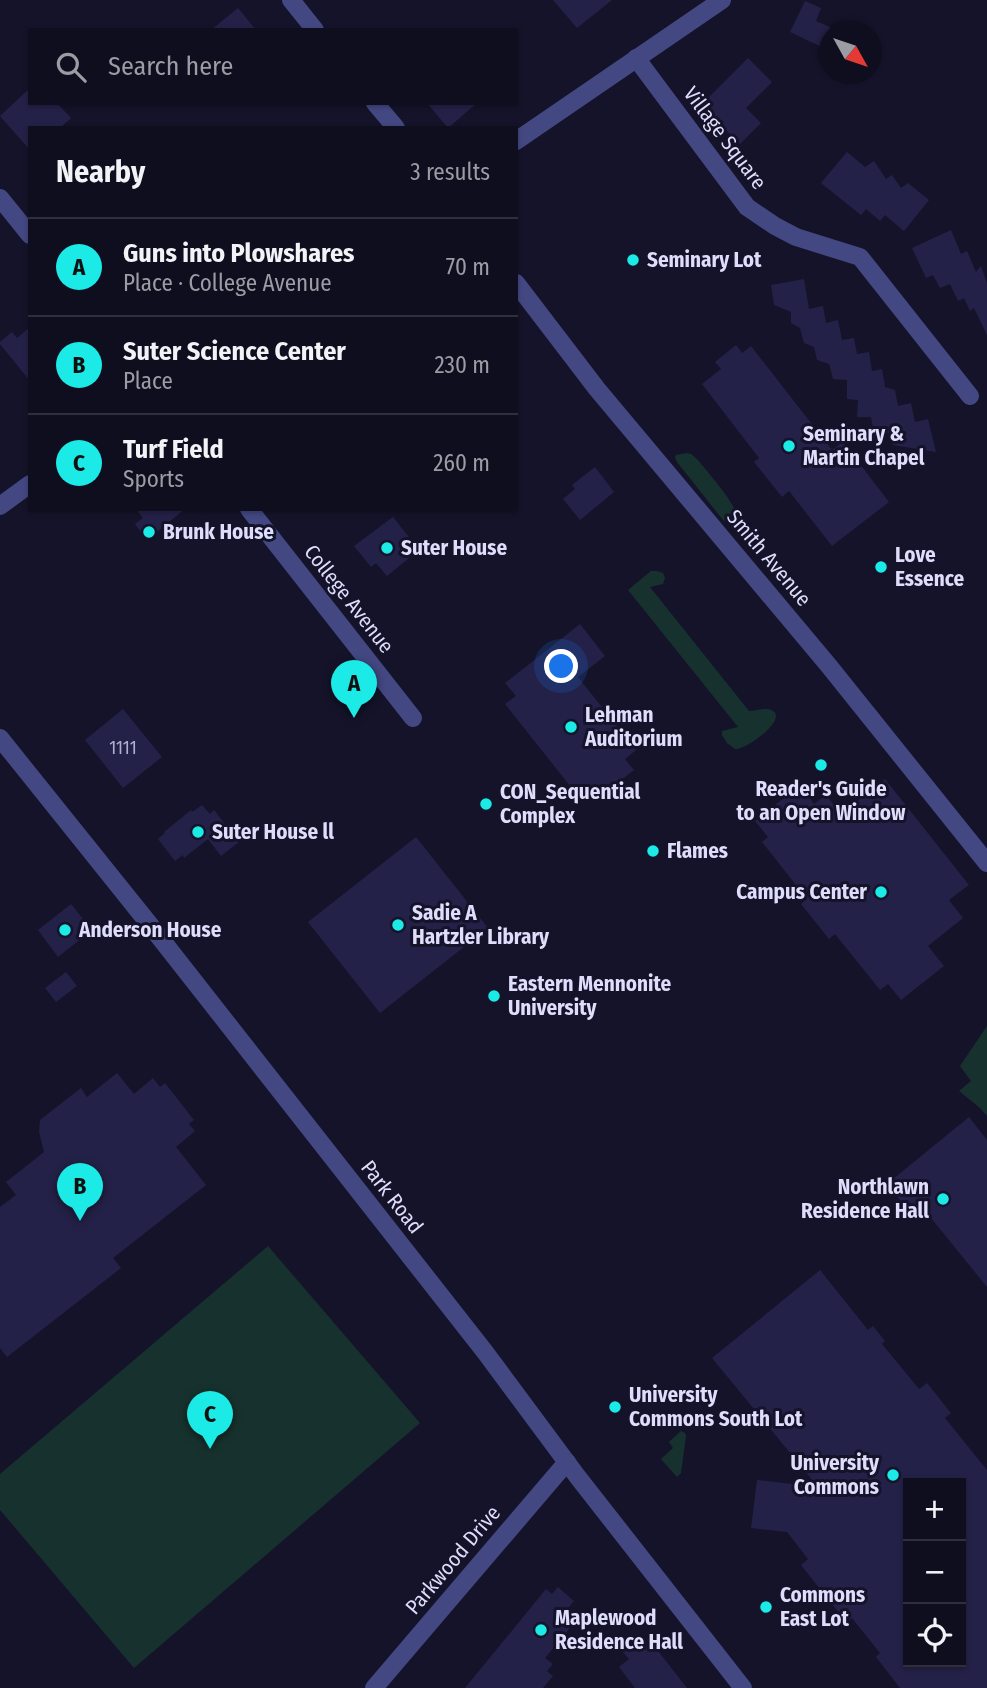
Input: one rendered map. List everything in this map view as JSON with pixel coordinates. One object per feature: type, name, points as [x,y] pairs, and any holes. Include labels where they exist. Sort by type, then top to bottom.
[{"type":"street","points":[[291,0],[312,28]]},
{"type":"street","points":[[518,140],[722,0]]},
{"type":"street","name":"Village Square","points":[[636,58],[747,207],[796,237],[860,257],[970,396]]},
{"type":"street","points":[[377,105],[394,126]]},
{"type":"street","points":[[0,198],[28,233]]},
{"type":"street","name":"Smith Avenue","points":[[518,286],[597,389],[812,646],[987,863]]},
{"type":"street","points":[[0,506],[28,485]]},
{"type":"street","name":"College Avenue","points":[[251,511],[413,718]]},
{"type":"street","name":"Park Road","points":[[0,738],[479,1344],[743,1688]]},
{"type":"street","name":"Parkwood Drive","points":[[374,1688],[567,1462]]},
{"type":"green space","points":[[687,453],[698,460],[735,509],[735,519],[729,523],[723,520],[677,462],[676,455]]},
{"type":"green space","points":[[651,571],[663,573],[665,578],[663,584],[650,587],[749,711],[766,709],[774,712],[776,717],[773,723],[750,743],[735,749],[727,743],[722,731],[738,727],[628,590]]},
{"type":"green space","points":[[987,1026],[987,1116],[959,1091],[971,1081],[960,1066]]},
{"type":"green space","points":[[268,1246],[420,1423],[134,1668],[0,1510],[0,1474]]},
{"type":"green space","points":[[681,1431],[686,1436],[681,1473],[677,1477],[661,1459],[673,1448],[669,1442]]},
{"type":"building","points":[[553,0],[612,0],[577,28]]},
{"type":"building","points":[[805,1],[821,8],[816,21],[819,22],[819,46],[790,32]]},
{"type":"building","points":[[238,8],[254,28],[213,28]]},
{"type":"building","points":[[748,58],[772,82],[746,108],[761,123],[740,144],[701,105]]},
{"type":"building","points":[[28,90],[28,105],[59,105],[71,118],[62,126],[28,126],[28,148],[0,116]]},
{"type":"building","points":[[429,105],[475,105],[450,126],[446,126]]},
{"type":"building","points":[[847,152],[865,167],[874,161],[886,179],[892,175],[901,188],[908,183],[929,200],[904,231],[885,215],[880,221],[866,209],[861,215],[821,183]]},
{"type":"building","points":[[951,230],[961,254],[967,251],[976,272],[981,266],[987,283],[987,335],[974,308],[970,311],[964,298],[958,301],[950,284],[940,288],[933,275],[926,278],[912,248]]},
{"type":"building","points":[[804,279],[809,309],[823,306],[826,323],[838,320],[842,340],[854,338],[857,354],[869,352],[872,371],[882,369],[885,387],[895,390],[898,406],[911,403],[915,422],[928,419],[936,452],[893,445],[889,433],[874,432],[871,417],[857,417],[858,400],[847,399],[847,380],[833,379],[829,364],[817,360],[814,347],[804,343],[800,328],[791,323],[791,312],[774,305],[771,285]]},
{"type":"building","points":[[28,329],[28,379],[0,344],[12,332],[17,338]]},
{"type":"building","name":"Seminary & Martin Chapel","points":[[736,345],[742,353],[751,346],[832,450],[843,442],[889,502],[832,546],[789,491],[782,497],[754,462],[759,458],[702,384],[721,369],[715,362]]},
{"type":"building","points":[[595,467],[614,492],[580,520],[563,499],[575,489],[572,485]]},
{"type":"building","name":"Brunk House","points":[[138,511],[183,511],[147,540],[135,524],[143,518]]},
{"type":"building","name":"Suter House","points":[[393,517],[419,550],[387,576],[376,563],[371,567],[354,546]]},
{"type":"building","name":"Lehman Auditorium","points":[[580,624],[605,656],[578,677],[636,750],[625,759],[634,770],[601,796],[593,785],[578,796],[505,704],[516,696],[505,683]]},
{"type":"building","points":[[123,709],[162,757],[123,788],[85,740]]},
{"type":"building","name":"Campus Center","points":[[885,779],[969,885],[949,900],[963,918],[928,946],[944,966],[901,1000],[888,984],[880,990],[835,934],[829,939],[801,904],[807,899],[762,842],[768,837],[755,821],[800,785],[814,804],[826,795],[841,814]]},
{"type":"building","name":"Suter House ll","points":[[202,805],[210,814],[214,810],[239,842],[221,856],[208,839],[184,858],[183,855],[175,861],[158,839],[191,810],[192,812]]},
{"type":"building","name":"Sadie A Hartzler Library","points":[[416,837],[488,928],[380,1013],[308,922]]},
{"type":"building","name":"Anderson House","points":[[71,904],[92,930],[58,957],[38,930]]},
{"type":"building","points":[[66,972],[77,986],[56,1002],[45,988]]},
{"type":"building","points":[[117,1073],[134,1094],[153,1078],[160,1087],[165,1083],[194,1120],[189,1124],[195,1131],[176,1147],[206,1185],[113,1258],[121,1268],[7,1357],[0,1348],[0,1207],[16,1195],[6,1182],[44,1152],[39,1132],[40,1120],[81,1088],[87,1097]]},
{"type":"building","name":"Northlawn Residence Hall","points":[[969,1117],[987,1140],[987,1287],[927,1213],[917,1221],[887,1184]]},
{"type":"building","name":"University Commons","points":[[820,1270],[868,1330],[873,1326],[885,1341],[882,1344],[919,1389],[927,1383],[951,1413],[945,1418],[987,1470],[987,1688],[900,1688],[876,1657],[880,1653],[852,1618],[847,1623],[801,1565],[808,1559],[787,1532],[751,1528],[757,1480],[818,1487],[712,1358]]},
{"type":"building","name":"Maplewood Residence Hall","points":[[558,1587],[574,1601],[569,1607],[580,1616],[545,1658],[553,1664],[547,1671],[553,1676],[543,1688],[465,1688],[546,1589],[552,1594]]},
{"type":"building","points":[[642,1636],[648,1644],[651,1642],[687,1688],[635,1688],[619,1667],[629,1659],[622,1651]]},
{"type":"place","name":"Seminary Lot","points":[[633,260]]},
{"type":"place","name":"Seminary & Martin Chapel","points":[[789,446]]},
{"type":"place","name":"Brunk House","points":[[149,532]]},
{"type":"place","name":"Suter House","points":[[387,548]]},
{"type":"place","name":"Love Essence","points":[[881,567]]},
{"type":"place","name":"Guns into Plowshares","points":[[354,718]]},
{"type":"place","name":"Lehman Auditorium","points":[[571,727]]},
{"type":"place","name":"Reader's Guide to an Open Window","points":[[821,765]]},
{"type":"place","name":"CON_Sequential Complex","points":[[486,804]]},
{"type":"place","name":"Suter House ll","points":[[198,832]]},
{"type":"place","name":"Flames","points":[[653,851]]},
{"type":"place","name":"Campus Center","points":[[881,892]]},
{"type":"place","name":"Sadie A Hartzler Library","points":[[398,925]]},
{"type":"place","name":"Anderson House","points":[[65,930]]},
{"type":"place","name":"Eastern Mennonite University","points":[[494,996]]},
{"type":"place","name":"Northlawn Residence Hall","points":[[943,1199]]},
{"type":"place","name":"Suter Science Center","points":[[80,1221]]},
{"type":"place","name":"University Commons South Lot","points":[[615,1407]]},
{"type":"place","name":"Turf Field","points":[[210,1449]]},
{"type":"place","name":"University Commons","points":[[893,1475]]},
{"type":"place","name":"Commons East Lot","points":[[766,1607]]},
{"type":"place","name":"Maplewood Residence Hall","points":[[541,1630]]}]
